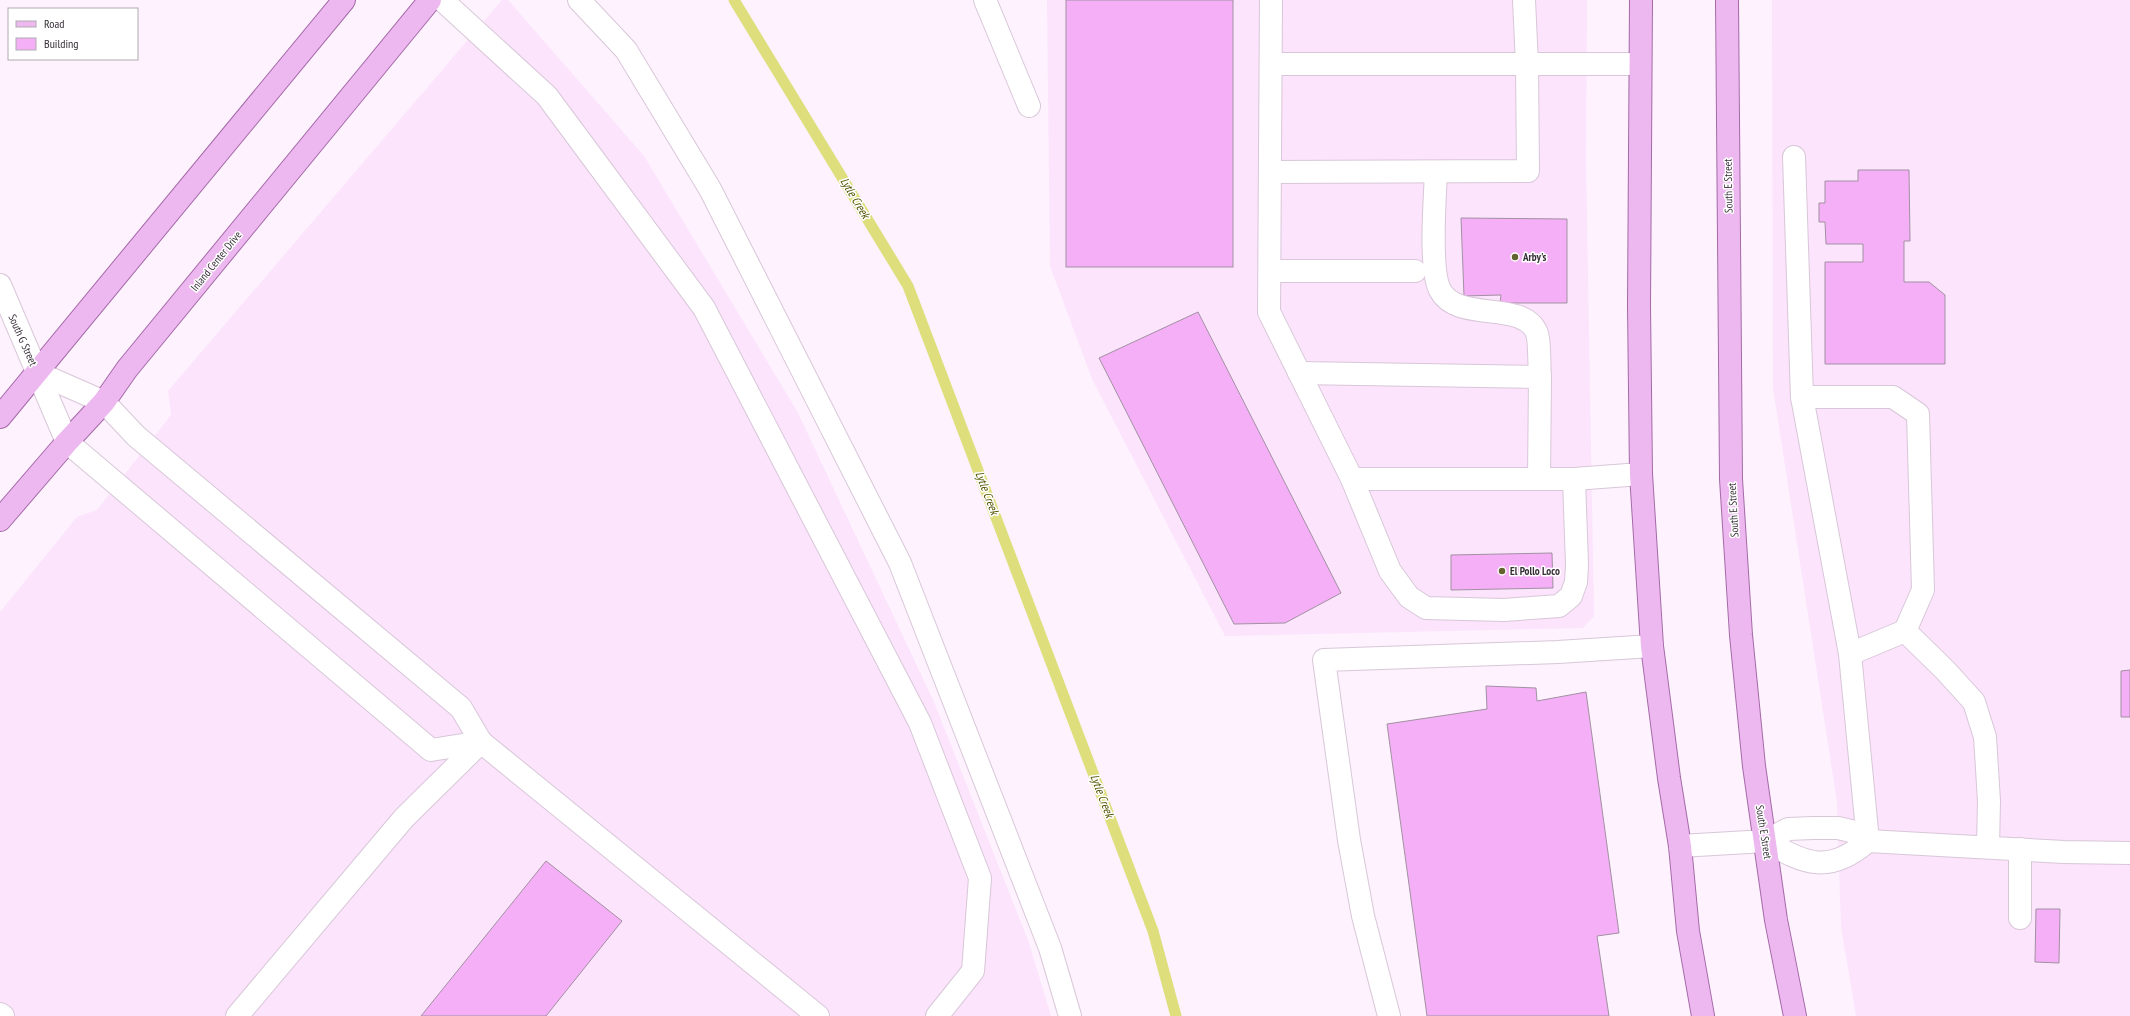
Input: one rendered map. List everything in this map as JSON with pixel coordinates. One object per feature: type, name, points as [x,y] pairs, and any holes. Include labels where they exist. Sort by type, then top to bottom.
[{"type":"main road","points":[[0,417],[38,373],[344,0]]},
{"type":"main road","name":"Inland Center Drive","points":[[0,520],[66,442],[104,402],[127,369],[430,0]]},
{"type":"main road","points":[[1641,0],[1642,474],[1652,646],[1669,778],[1680,846],[1688,932],[1703,1016]]},
{"type":"main road","name":"South E Street","points":[[1727,0],[1732,478],[1741,635],[1754,766],[1766,840],[1776,920],[1795,1016]]},
{"type":"street","points":[[442,0],[547,96],[704,308],[920,723],[980,878],[973,971],[937,1016]]},
{"type":"street","points":[[578,0],[626,50],[710,189],[900,563],[1050,948],[1070,1016]]},
{"type":"street","points":[[985,0],[1029,106]]},
{"type":"street","points":[[1271,0],[1269,312],[1352,478],[1390,571],[1409,597],[1426,608],[1504,610],[1559,606],[1571,596],[1576,582],[1577,565],[1574,478]]},
{"type":"street","points":[[1271,172],[1528,171],[1527,64],[1524,0]]},
{"type":"street","points":[[1271,64],[1640,64]]},
{"type":"street","points":[[1794,157],[1802,397],[1850,654],[1868,840]]},
{"type":"street","points":[[1436,172],[1434,268],[1440,290],[1447,298],[1461,306],[1489,313],[1508,313],[1526,319],[1537,332],[1540,376],[1539,478]]},
{"type":"street","points":[[1270,271],[1415,271]]},
{"type":"street","name":"South G Street","points":[[0,285],[66,442]]},
{"type":"street","points":[[38,373],[104,402],[136,436],[461,708],[481,742],[818,1016]]},
{"type":"street","points":[[1299,373],[1540,376]]},
{"type":"street","points":[[1802,397],[1893,397],[1918,414],[1923,590],[1905,631],[1850,654]]},
{"type":"street","points":[[66,442],[431,750],[481,742]]},
{"type":"street","points":[[1352,478],[1574,478],[1642,474]]},
{"type":"street","points":[[1905,631],[1945,670],[1974,702],[1985,737],[1989,801],[1988,847]]},
{"type":"street","points":[[1389,1016],[1360,901],[1324,660],[1558,652],[1652,646]]},
{"type":"street","points":[[237,1016],[404,818],[481,742]]},
{"type":"street","points":[[1680,846],[1766,840],[1788,830],[1838,828],[1851,831],[1868,840],[2020,849],[2130,853]]},
{"type":"street","points":[[1766,840],[1792,856],[1819,864],[1844,858],[1856,852],[1868,840]]},
{"type":"street","points":[[2020,849],[2020,918]]},
{"type":"shaded area","points":[[502,0],[508,0],[644,156],[798,413],[934,702],[1029,943],[1051,1016],[0,1016],[0,612],[77,517],[97,510],[171,415],[168,391]]},
{"type":"shaded area","points":[[1047,0],[1587,0],[1586,164],[1594,616],[1583,628],[1225,636],[1092,379],[1050,266]]},
{"type":"shaded area","points":[[1772,0],[2130,0],[2130,1016],[1856,1016],[1841,927],[1837,802],[1773,388]]},
{"type":"building","points":[[1066,0],[1233,0],[1233,267],[1066,267]]},
{"type":"building","points":[[1858,170],[1909,170],[1910,241],[1904,241],[1904,282],[1929,282],[1945,295],[1945,364],[1825,364],[1825,262],[1863,262],[1863,244],[1826,244],[1825,222],[1819,222],[1819,203],[1825,203],[1825,181],[1858,181]]},
{"type":"building","name":"Arby's","points":[[1461,218],[1567,219],[1567,303],[1500,303],[1501,295],[1464,296]]},
{"type":"building","points":[[1198,312],[1341,593],[1285,623],[1234,624],[1099,358]]},
{"type":"building","name":"El Pollo Loco","points":[[1552,553],[1553,588],[1451,590],[1451,555]]},
{"type":"building","points":[[2130,670],[2130,717],[2121,717],[2121,671]]},
{"type":"building","points":[[1486,686],[1536,688],[1537,701],[1586,692],[1619,933],[1597,936],[1609,1016],[1427,1016],[1387,724],[1487,709]]},
{"type":"building","points":[[546,861],[622,921],[546,1016],[421,1016]]},
{"type":"building","points":[[2036,909],[2060,909],[2059,963],[2035,962]]},
{"type":"waterway","name":"Lytle Creek","points":[[734,0],[908,286],[1153,931],[1176,1016]]},
{"type":"place","name":"Arby's","points":[[1515,257]]},
{"type":"place","name":"El Pollo Loco","points":[[1502,571]]}]
